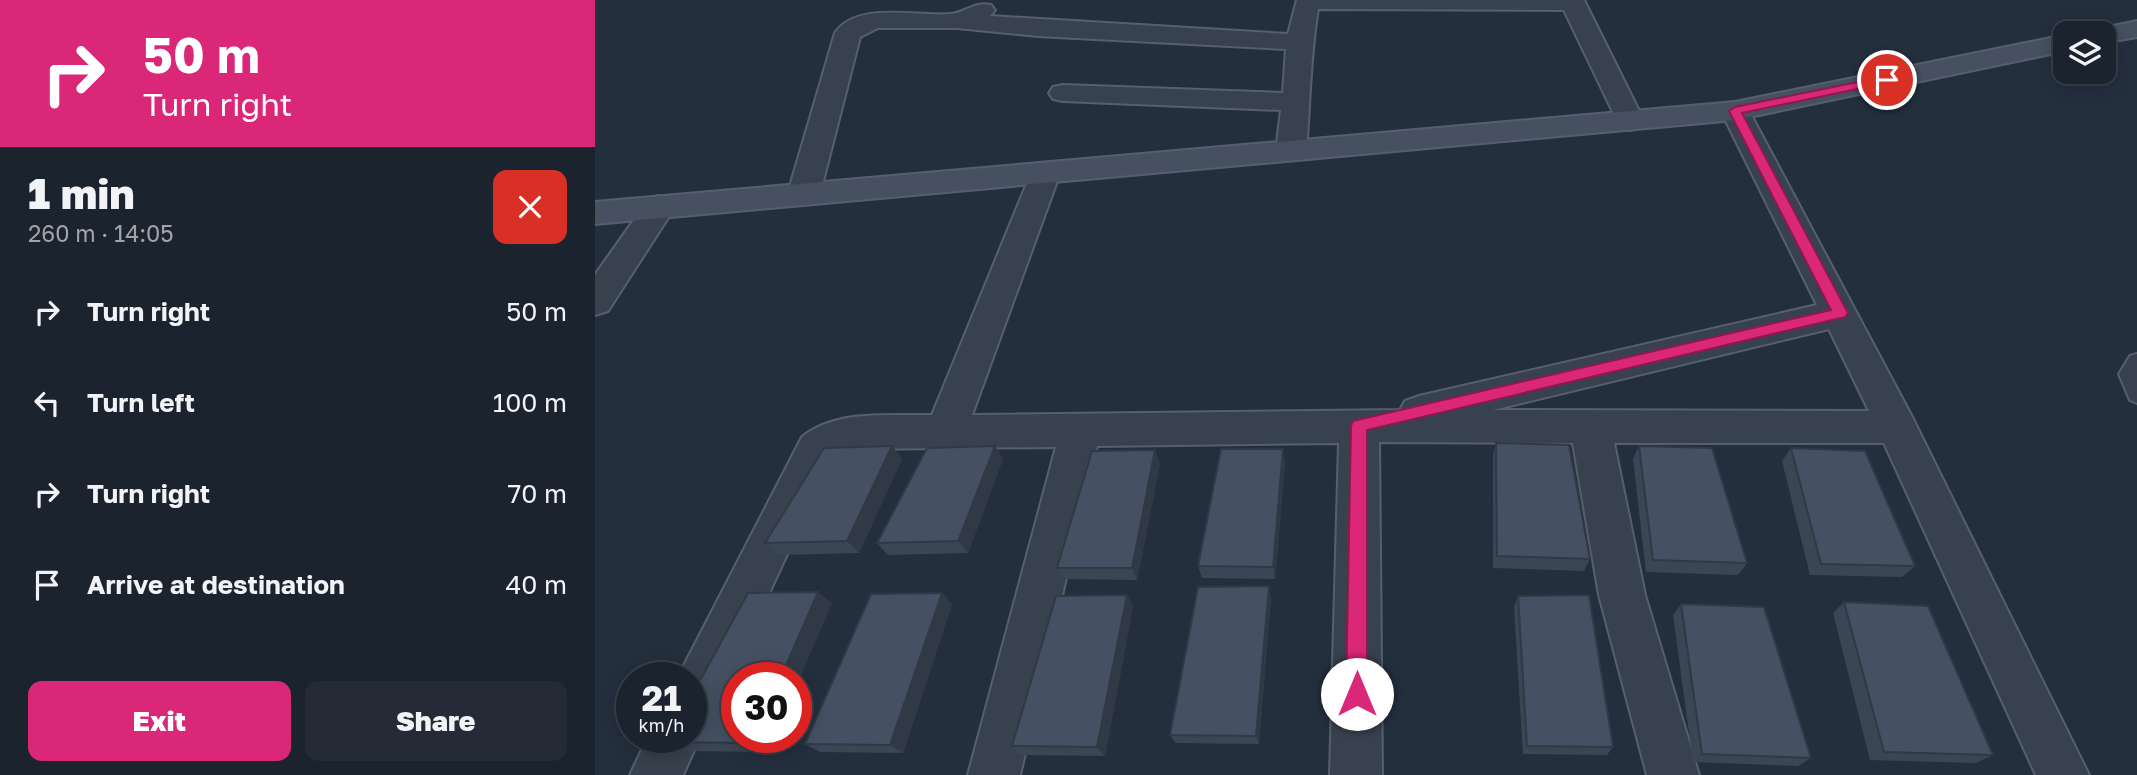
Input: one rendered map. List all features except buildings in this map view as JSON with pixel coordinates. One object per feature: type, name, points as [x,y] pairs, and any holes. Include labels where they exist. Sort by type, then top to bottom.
[{"type":"main road","points":[[2116,33],[2137,29]]},
{"type":"main road","points":[[595,213],[1735,111],[2053,45]]},
{"type":"street","points":[[958,21],[976,16],[989,0]]},
{"type":"street","points":[[1291,151],[1303,10],[1306,5],[1319,1],[1573,1],[1630,121]]},
{"type":"street","points":[[804,193],[848,33],[855,27],[872,22],[958,21],[1052,29],[1299,42]]},
{"type":"street","points":[[1063,93],[1297,102]]},
{"type":"street","points":[[1735,111],[1897,427],[2063,775]]},
{"type":"street","points":[[946,430],[1045,173]]},
{"type":"street","points":[[595,302],[659,207]]},
{"type":"street","points":[[1359,426],[1840,313]]},
{"type":"street","points":[[1356,775],[1359,426]]},
{"type":"street","points":[[707,671],[816,449],[828,439],[853,433],[1359,426],[1897,427]]},
{"type":"street","points":[[1591,428],[1622,595],[1673,775]]},
{"type":"street","points":[[994,775],[1081,429]]},
{"type":"street","points":[[656,775],[667,753]]},
{"type":"lane","points":[[2137,361],[2129,374],[2137,395]]},
{"type":"route","points":[[1357,694],[1359,426],[1840,313],[1735,111],[1887,80]]}]
